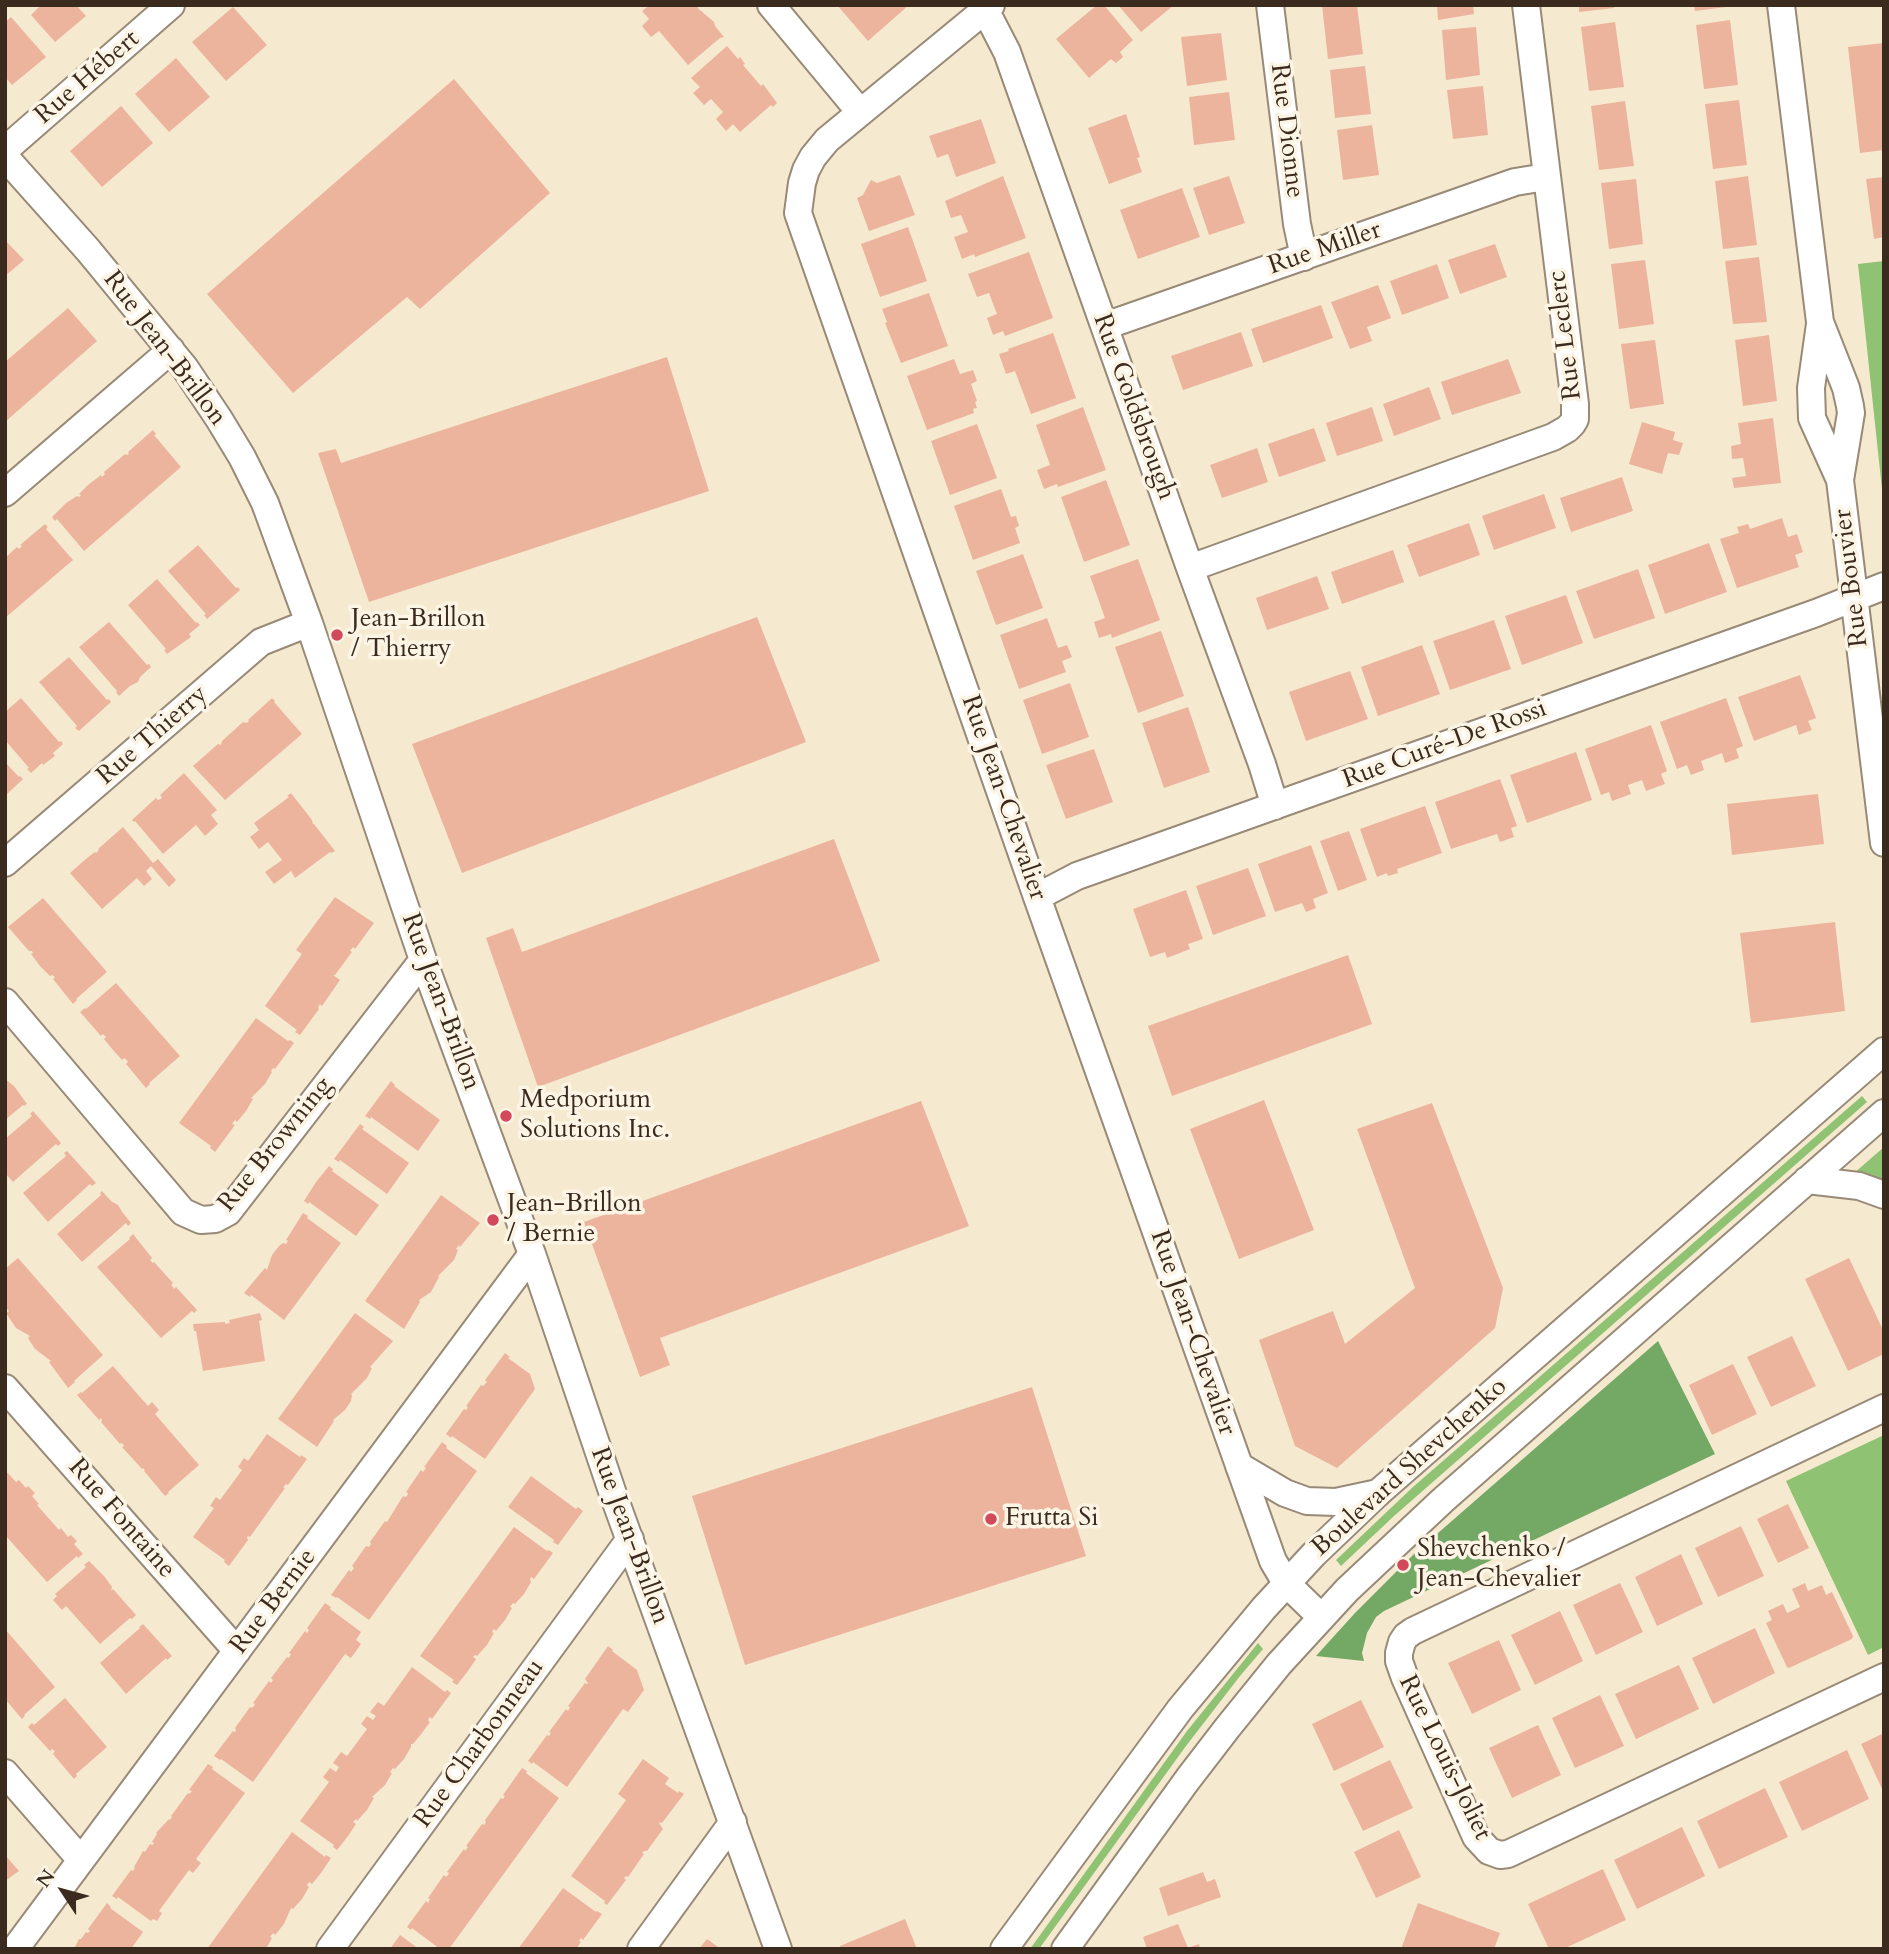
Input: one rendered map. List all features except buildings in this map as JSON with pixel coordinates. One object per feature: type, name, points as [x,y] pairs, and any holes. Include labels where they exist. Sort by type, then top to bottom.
[{"type":"street","name":"Rue Hébert","points":[[5,150],[172,5]]},
{"type":"street","points":[[771,5],[860,113],[987,8]]},
{"type":"street","name":"Rue Dionne","points":[[1270,5],[1297,224],[1304,257]]},
{"type":"street","name":"Rue Leclerc","points":[[1190,568],[1553,437],[1567,429],[1575,419],[1525,5]]},
{"type":"street","name":"Rue Bouvier","points":[[1781,5],[1820,322],[1846,388],[1851,413],[1840,480],[1884,843]]},
{"type":"street","name":"Rue Goldsbrough","points":[[987,8],[1007,52],[1190,568],[1258,751],[1275,806]]},
{"type":"street","name":"Rue Jean-Chevalier","points":[[860,113],[827,139],[813,158],[802,183],[798,213],[1273,1561],[1286,1583],[1321,1617]]},
{"type":"street","name":"Rue Jean-Brillon","points":[[5,157],[88,250],[171,350],[219,419],[265,503],[309,623],[423,960],[532,1254],[613,1494],[778,1949]]},
{"type":"street","name":"Rue Miller","points":[[1105,326],[1515,182],[1546,177]]},
{"type":"street","name":"Rue Bouvier","points":[[1820,322],[1811,388],[1812,418],[1840,480]]},
{"type":"street","points":[[5,493],[171,350]]},
{"type":"street","name":"Rue Curé-De Rossi","points":[[1037,897],[1077,876],[1884,586]]},
{"type":"street","name":"Rue Thierry","points":[[5,863],[261,642],[309,623]]},
{"type":"street","name":"Rue Browning","points":[[5,1002],[183,1212],[201,1220],[215,1219],[228,1212],[423,960]]},
{"type":"street","name":"Boulevard Shevchenko","points":[[1004,1949],[1180,1709],[1286,1583],[1319,1549],[1379,1492],[1884,1051]]},
{"type":"street","name":"Boulevard Shevchenko","points":[[1065,1949],[1210,1749],[1321,1617],[1443,1500],[1884,1113]]},
{"type":"street","points":[[1807,1180],[1859,1186],[1884,1195]]},
{"type":"street","name":"Rue Bernie","points":[[15,1949],[532,1254]]},
{"type":"street","name":"Rue Fontaine","points":[[5,1388],[237,1651]]},
{"type":"street","name":"Rue Louis-Joliet","points":[[1884,1408],[1413,1631],[1402,1642],[1399,1653],[1405,1678],[1476,1836],[1489,1851],[1500,1855],[1508,1854],[1884,1677]]},
{"type":"street","points":[[1239,1466],[1285,1493],[1307,1501],[1336,1502],[1379,1492]]},
{"type":"street","name":"Rue Charbonneau","points":[[330,1949],[630,1539]]},
{"type":"street","points":[[5,1773],[81,1860]]},
{"type":"street","points":[[641,1949],[733,1822]]},
{"type":"green space","points":[[1884,261],[1884,508],[1858,264]]},
{"type":"green space","points":[[1862,1096],[1867,1102],[1394,1516],[1341,1566],[1336,1560],[1413,1487]]},
{"type":"green space","points":[[1884,1147],[1884,1184],[1853,1174]]},
{"type":"green space","points":[[1658,1341],[1715,1454],[1384,1611],[1376,1617],[1367,1633],[1362,1653],[1364,1661],[1316,1656],[1414,1554]]},
{"type":"green space","points":[[1884,1435],[1884,1647],[1868,1655],[1786,1481]]},
{"type":"green space","points":[[1258,1643],[1263,1649],[1186,1746],[1039,1949],[1030,1949],[1187,1731]]},
{"type":"place","name":"Jean-Brillon / Thierry","points":[[337,635]]},
{"type":"place","name":"Medporium Solutions Inc.","points":[[506,1116]]},
{"type":"place","name":"Jean-Brillon / Bernie","points":[[493,1220]]},
{"type":"place","name":"Frutta Si","points":[[991,1519]]},
{"type":"place","name":"Shevchenko / Jean-Chevalier","points":[[1403,1565]]}]
